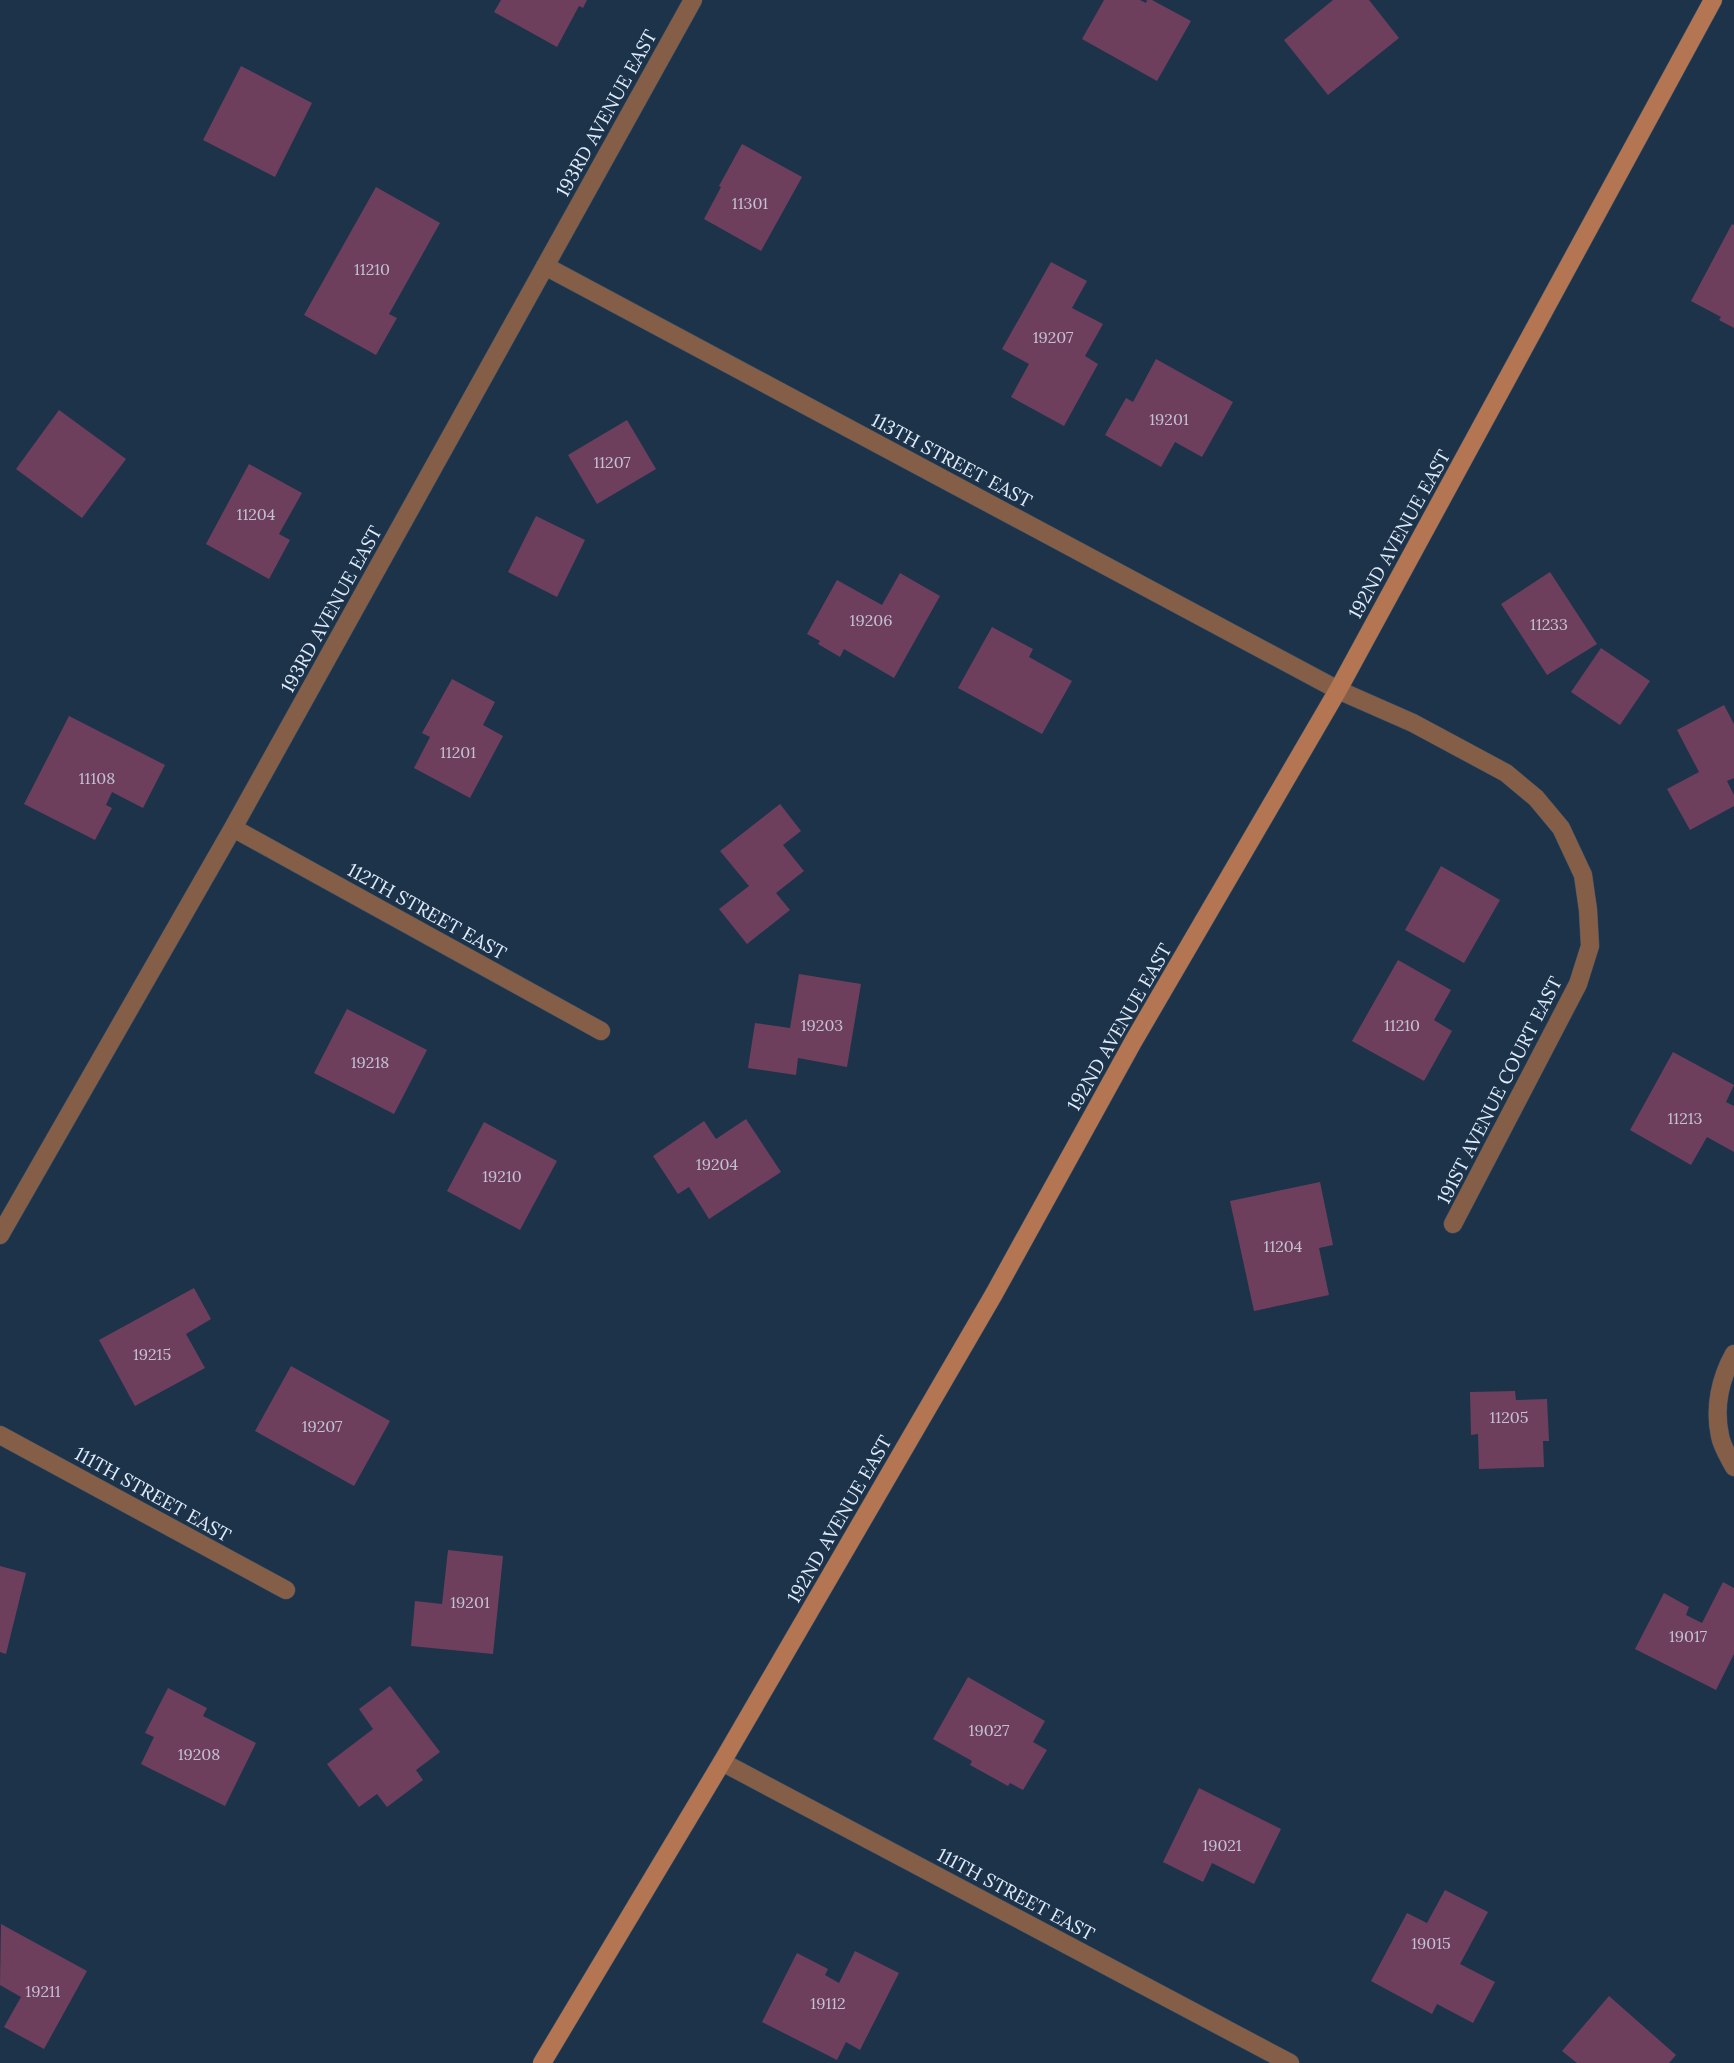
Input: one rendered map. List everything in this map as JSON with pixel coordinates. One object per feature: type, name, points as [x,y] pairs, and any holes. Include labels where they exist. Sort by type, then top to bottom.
[{"type":"street","name":"193RD AVENUE EAST","points":[[0,1235],[233,828],[693,0]]},
{"type":"street","name":"192ND AVENUE EAST","points":[[542,2063],[722,1762],[994,1294],[1133,1042],[1338,690],[1713,0]]},
{"type":"street","name":"113TH STREET EAST","points":[[545,266],[1338,690],[1413,723]]},
{"type":"street","name":"191ST AVENUE COURT EAST","points":[[1413,723],[1506,773],[1536,798],[1560,828],[1583,875],[1588,910],[1590,946],[1578,984],[1454,1224]]},
{"type":"street","name":"112TH STREET EAST","points":[[233,828],[601,1031]]},
{"type":"street","points":[[1730,1361],[1717,1407],[1720,1438],[1734,1467]]},
{"type":"street","name":"111TH STREET EAST","points":[[0,1435],[286,1590]]},
{"type":"street","name":"111TH STREET EAST","points":[[722,1762],[1290,2063]]},
{"type":"building","points":[[501,0],[587,0],[583,8],[579,6],[557,47],[494,12]]},
{"type":"building","points":[[1104,0],[1140,0],[1146,3],[1147,0],[1152,0],[1191,21],[1157,81],[1082,39]]},
{"type":"building","points":[[1333,0],[1369,0],[1399,38],[1328,95],[1284,40]]},
{"type":"building","points":[[241,66],[312,103],[275,177],[203,140]]},
{"type":"building","points":[[742,144],[802,177],[761,251],[704,219]]},
{"type":"building","points":[[376,187],[440,223],[389,314],[397,318],[376,355],[304,315]]},
{"type":"building","points":[[1732,224],[1734,328],[1719,320],[1721,317],[1691,301]]},
{"type":"building","points":[[1051,262],[1087,281],[1072,308],[1103,324],[1085,356],[1098,364],[1064,426],[1011,397],[1029,364],[1002,349]]},
{"type":"building","points":[[1156,359],[1233,402],[1202,457],[1175,442],[1161,467],[1105,435],[1126,398],[1133,402]]},
{"type":"building","points":[[59,410],[126,459],[82,518],[16,469]]},
{"type":"building","points":[[627,420],[656,469],[597,504],[568,455]]},
{"type":"building","points":[[249,464],[302,493],[279,534],[290,540],[269,579],[206,544]]},
{"type":"building","points":[[536,516],[585,540],[557,597],[508,572]]},
{"type":"building","points":[[1550,572],[1597,644],[1547,675],[1501,604]]},
{"type":"building","points":[[900,573],[940,596],[894,678],[844,649],[840,657],[807,634],[837,580],[882,605]]},
{"type":"building","points":[[992,627],[1033,649],[1029,657],[1072,681],[1042,734],[958,688]]},
{"type":"building","points":[[1601,648],[1650,681],[1620,725],[1571,692]]},
{"type":"building","points":[[452,679],[495,702],[483,725],[503,736],[470,798],[414,768],[430,737],[422,733]]},
{"type":"building","points":[[1724,705],[1734,724],[1734,778],[1727,781],[1734,795],[1734,806],[1690,830],[1667,789],[1699,772],[1677,730]]},
{"type":"building","points":[[69,716],[165,765],[143,808],[112,792],[106,805],[112,808],[95,840],[24,804]]},
{"type":"building","points":[[780,804],[801,831],[783,845],[804,871],[776,893],[790,910],[747,944],[719,909],[749,886],[720,851]]},
{"type":"building","points":[[1441,866],[1500,900],[1464,963],[1405,930]]},
{"type":"building","points":[[1398,960],[1451,990],[1434,1020],[1452,1031],[1424,1081],[1352,1041]]},
{"type":"building","points":[[799,974],[861,984],[847,1067],[798,1058],[796,1075],[748,1068],[755,1023],[790,1028]]},
{"type":"building","points":[[347,1009],[427,1050],[394,1114],[314,1073]]},
{"type":"building","points":[[1673,1052],[1734,1085],[1726,1102],[1734,1106],[1734,1152],[1707,1137],[1691,1165],[1630,1130]]},
{"type":"building","points":[[746,1119],[781,1172],[709,1219],[689,1187],[678,1194],[653,1156],[704,1121],[716,1139]]},
{"type":"building","points":[[484,1122],[557,1161],[520,1230],[447,1191]]},
{"type":"building","points":[[1320,1182],[1333,1245],[1319,1248],[1329,1295],[1254,1311],[1230,1201]]},
{"type":"building","points":[[194,1288],[211,1319],[186,1334],[205,1368],[135,1406],[99,1340]]},
{"type":"building","points":[[291,1366],[390,1421],[354,1486],[255,1431]]},
{"type":"building","points":[[1515,1391],[1516,1400],[1547,1399],[1549,1441],[1543,1441],[1544,1467],[1479,1469],[1478,1434],[1471,1435],[1470,1392]]},
{"type":"building","points":[[448,1550],[503,1556],[493,1654],[411,1646],[415,1601],[442,1604]]},
{"type":"building","points":[[0,1566],[26,1573],[6,1654],[0,1652]]},
{"type":"building","points":[[1723,1582],[1734,1588],[1734,1654],[1716,1690],[1635,1649],[1664,1593],[1689,1607],[1686,1615],[1702,1623]]},
{"type":"building","points":[[968,1677],[1045,1721],[1033,1742],[1047,1750],[1023,1790],[1010,1783],[1008,1786],[970,1765],[972,1761],[933,1739]]},
{"type":"building","points":[[390,1686],[440,1752],[416,1770],[423,1780],[387,1807],[377,1794],[359,1807],[327,1764],[373,1729],[359,1709]]},
{"type":"building","points":[[168,1688],[207,1708],[203,1716],[256,1743],[225,1806],[141,1764],[154,1737],[145,1733]]},
{"type":"building","points":[[1199,1788],[1281,1829],[1254,1884],[1212,1863],[1203,1882],[1163,1862]]},
{"type":"building","points":[[1445,1890],[1488,1912],[1460,1964],[1495,1982],[1473,2023],[1437,2004],[1432,2014],[1371,1981],[1407,1913],[1427,1923]]},
{"type":"building","points":[[1,1924],[87,1971],[44,2049],[4,2027],[21,1997],[0,1985]]},
{"type":"building","points":[[855,1951],[899,1973],[860,2050],[846,2042],[837,2060],[762,2022],[797,1953],[828,1969],[825,1975],[839,1983]]},
{"type":"building","points":[[1609,1996],[1676,2055],[1669,2063],[1577,2063],[1562,2051]]}]
